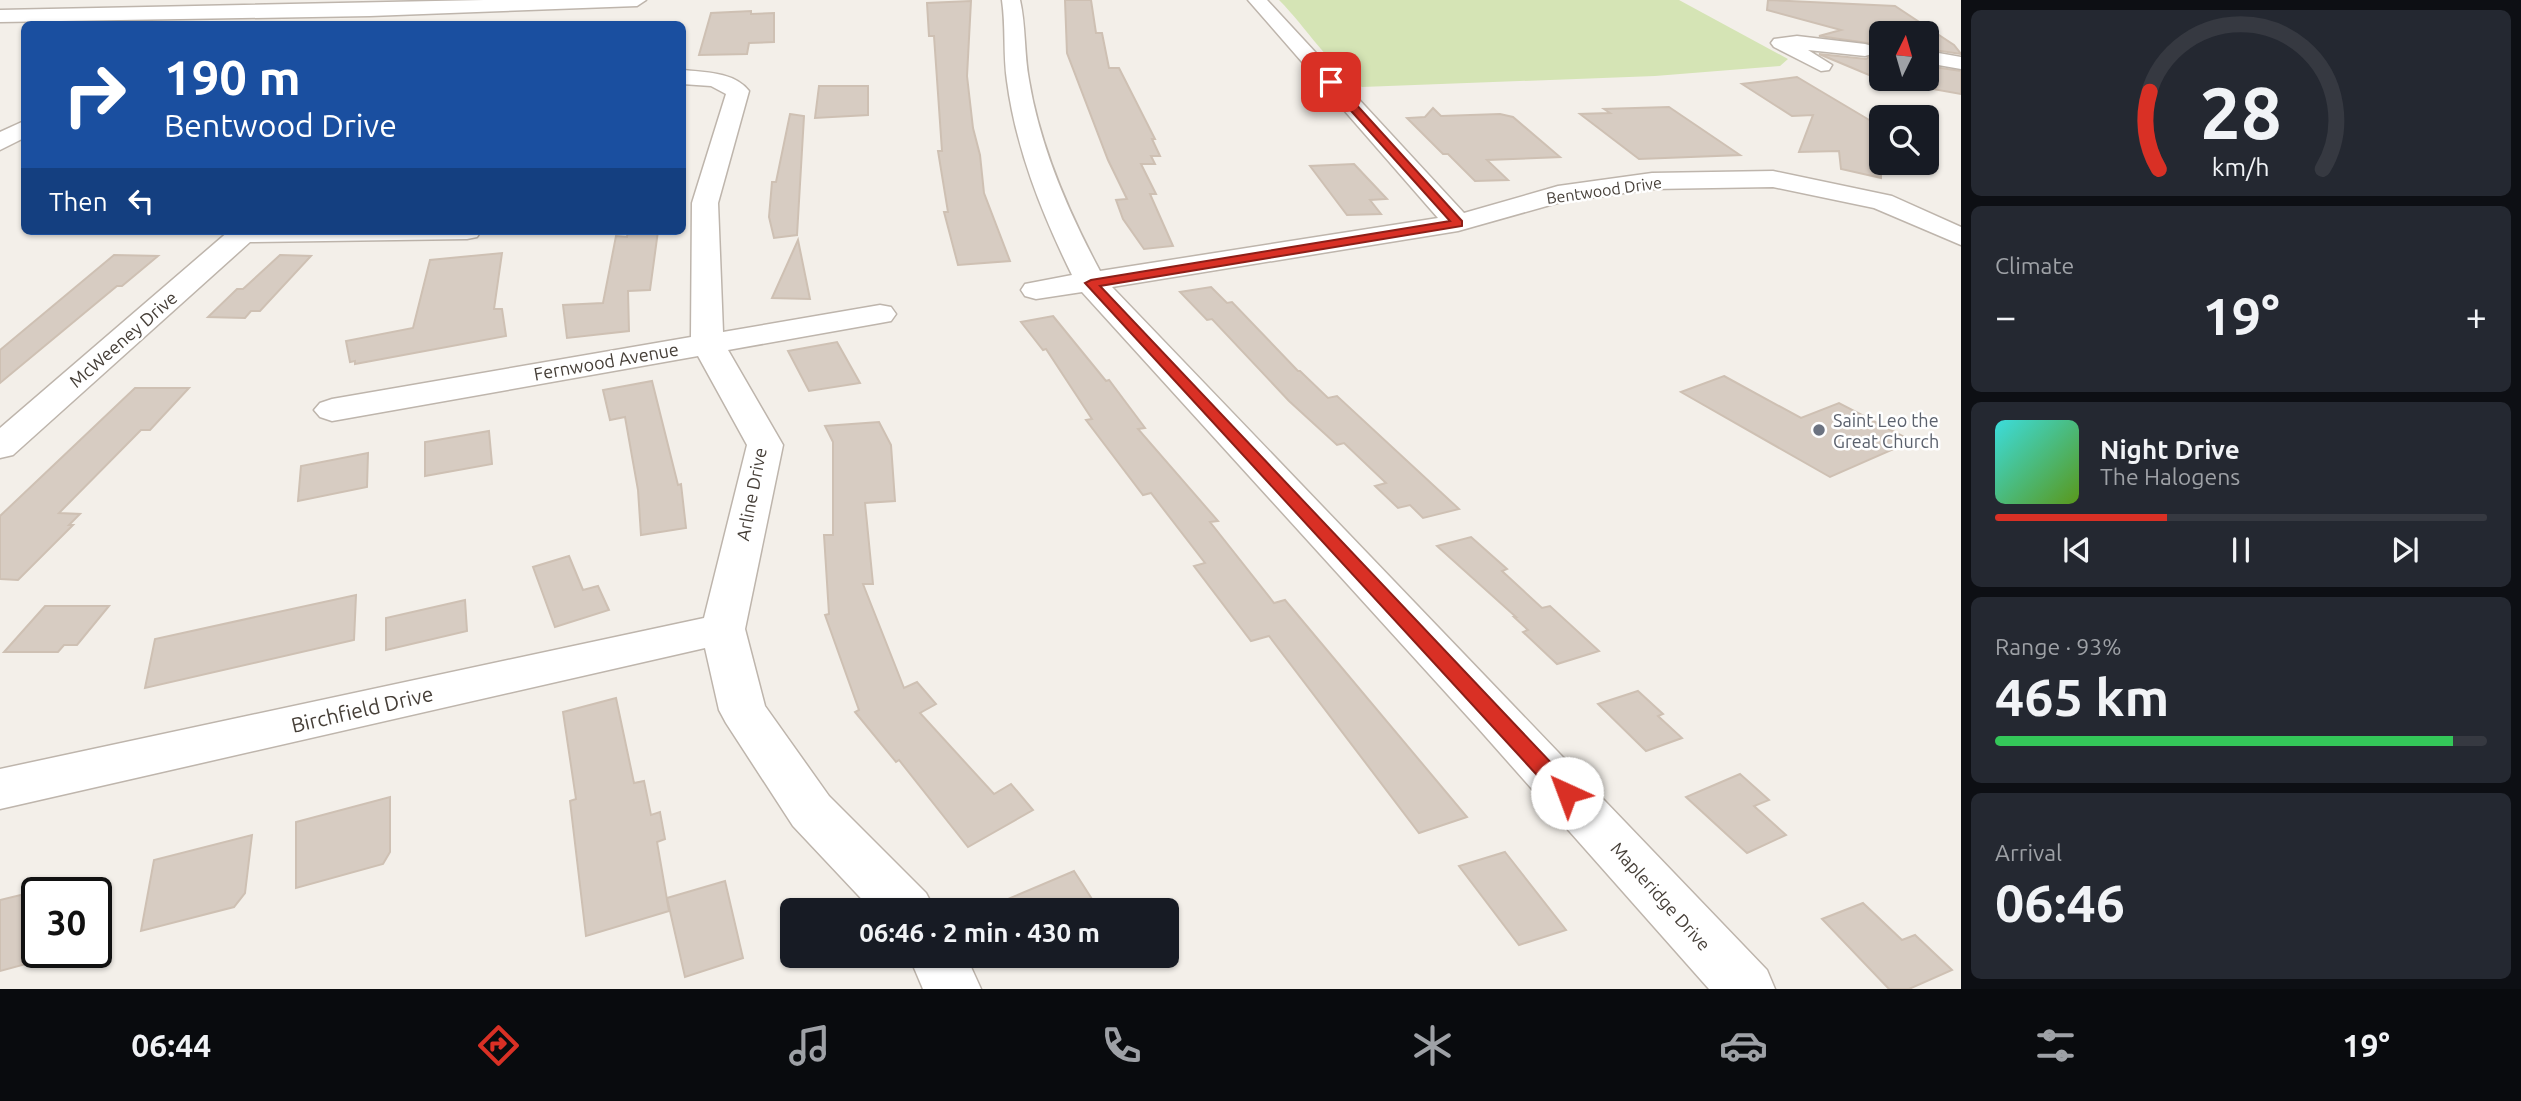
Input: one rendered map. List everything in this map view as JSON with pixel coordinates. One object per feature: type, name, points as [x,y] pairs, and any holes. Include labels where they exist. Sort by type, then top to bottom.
[{"type":"street","points":[[0,16],[198,19],[637,0]]},
{"type":"street","name":"Mapleridge Drive","points":[[1011,0],[1018,81],[1034,149],[1060,223],[1091,283],[1495,715],[1746,989]]},
{"type":"street","points":[[1257,0],[1458,223]]},
{"type":"street","points":[[504,21],[520,5]]},
{"type":"street","points":[[1821,65],[1780,43],[1797,42],[1869,51]]},
{"type":"street","points":[[1939,59],[1961,63]]},
{"type":"street","name":"Arline Drive","points":[[686,77],[716,80],[738,91],[694,203],[708,343],[765,445],[723,629],[743,710],[811,811],[895,898]]},
{"type":"street","points":[[0,143],[21,130]]},
{"type":"street","name":"Bentwood Drive","points":[[1036,290],[1458,223],[1558,194],[1652,181],[1773,179],[1882,202],[1961,237]]},
{"type":"street","name":"McWeeney Drive","points":[[0,447],[242,235]]},
{"type":"street","name":"Fernwood Avenue","points":[[332,410],[880,314]]},
{"type":"street","name":"Birchfield Drive","points":[[0,789],[723,629]]},
{"type":"street","points":[[942,968],[952,989]]},
{"type":"green space","points":[[1279,0],[1679,0],[1788,59],[1780,66],[1655,76],[1362,87],[1328,57]]},
{"type":"building","points":[[1065,0],[1091,0],[1096,33],[1102,33],[1109,68],[1119,68],[1155,139],[1152,139],[1160,156],[1151,156],[1155,164],[1141,164],[1156,194],[1150,194],[1173,246],[1144,249],[1123,219],[1116,200],[1127,199],[1108,160],[1067,53]]},
{"type":"building","points":[[1768,0],[1895,6],[1918,21],[1869,21],[1869,43],[1819,36],[1841,30],[1767,10]]},
{"type":"building","points":[[971,1],[967,76],[973,128],[980,155],[984,193],[1010,261],[958,265],[944,212],[948,212],[938,151],[942,151],[934,36],[929,36],[927,3]]},
{"type":"building","points":[[751,11],[751,14],[774,13],[774,42],[749,43],[747,54],[699,55],[711,13]]},
{"type":"building","points":[[1939,35],[1954,45],[1961,54],[1939,51]]},
{"type":"building","points":[[1819,54],[1869,57],[1869,75]]},
{"type":"building","points":[[1939,68],[1961,71],[1961,94],[1939,90]]},
{"type":"building","points":[[1797,77],[1869,120],[1869,175],[1881,175],[1881,178],[1841,169],[1839,151],[1799,152],[1813,115],[1792,116],[1742,84]]},
{"type":"building","points":[[819,86],[868,86],[868,115],[815,118]]},
{"type":"building","points":[[1669,107],[1740,155],[1639,159],[1580,114],[1610,113],[1604,109]]},
{"type":"building","points":[[1433,108],[1441,116],[1500,114],[1513,117],[1560,157],[1487,160],[1508,180],[1475,181],[1407,118],[1425,117]]},
{"type":"building","points":[[790,114],[804,116],[797,235],[774,238],[769,217],[772,182],[776,182]]},
{"type":"building","points":[[1354,164],[1387,199],[1370,200],[1381,214],[1347,215],[1310,166]]},
{"type":"building","points":[[657,235],[650,290],[628,291],[629,331],[567,338],[563,305],[603,303],[616,236]]},
{"type":"building","points":[[798,240],[810,299],[772,298]]},
{"type":"building","points":[[502,253],[494,309],[502,309],[506,336],[355,364],[355,361],[350,362],[346,341],[413,328],[430,260]]},
{"type":"building","points":[[114,255],[158,256],[122,286],[117,286],[0,383],[0,350]]},
{"type":"building","points":[[280,255],[311,256],[260,311],[251,311],[245,318],[208,317],[237,289],[243,289]]},
{"type":"building","points":[[1211,287],[1227,303],[1232,302],[1298,371],[1328,398],[1337,396],[1459,509],[1423,518],[1410,505],[1398,508],[1375,486],[1386,483],[1344,443],[1337,445],[1289,401],[1212,319],[1207,320],[1180,292]]},
{"type":"building","points":[[1053,316],[1106,381],[1109,380],[1145,428],[1138,429],[1218,521],[1210,522],[1274,603],[1285,600],[1467,817],[1419,833],[1269,636],[1251,641],[1194,566],[1205,563],[1151,493],[1143,495],[1086,420],[1092,419],[1046,349],[1043,350],[1021,322]]},
{"type":"building","points":[[837,342],[860,383],[809,391],[788,351]]},
{"type":"building","name":"Saint Leo the Great Church","points":[[1724,376],[1801,418],[1839,403],[1912,441],[1830,477],[1681,392]]},
{"type":"building","points":[[652,381],[678,485],[681,484],[686,528],[641,535],[638,490],[625,417],[610,420],[603,390]]},
{"type":"building","points":[[135,388],[189,388],[150,430],[141,430],[59,513],[80,514],[69,525],[73,525],[18,580],[0,579],[0,516]]},
{"type":"building","points":[[879,422],[891,445],[895,501],[865,503],[873,584],[863,584],[904,688],[917,682],[936,704],[920,713],[994,794],[1011,784],[1033,810],[968,847],[899,760],[896,762],[855,712],[859,710],[825,615],[829,614],[824,535],[833,535],[833,442],[825,426]]},
{"type":"building","points":[[489,431],[492,464],[425,476],[425,442]]},
{"type":"building","points":[[368,453],[367,487],[298,501],[301,466]]},
{"type":"building","points":[[1471,537],[1507,569],[1502,571],[1542,608],[1550,606],[1599,651],[1557,664],[1523,632],[1528,630],[1516,617],[1437,546]]},
{"type":"building","points":[[569,556],[583,590],[598,586],[609,610],[555,627],[533,567]]},
{"type":"building","points":[[356,595],[354,640],[145,688],[155,639]]},
{"type":"building","points":[[465,600],[467,631],[386,650],[386,618]]},
{"type":"building","points":[[45,606],[109,606],[77,645],[64,645],[58,652],[4,652]]},
{"type":"building","points":[[1638,691],[1663,714],[1658,716],[1682,738],[1646,751],[1598,704]]},
{"type":"building","points":[[616,698],[634,783],[644,781],[651,815],[660,812],[665,839],[657,842],[669,911],[586,936],[570,801],[576,799],[563,712]]},
{"type":"building","points":[[1740,774],[1769,800],[1754,806],[1786,835],[1747,853],[1686,797]]},
{"type":"building","points":[[390,797],[390,852],[383,864],[296,888],[296,822]]},
{"type":"building","points":[[252,835],[245,893],[234,907],[141,931],[154,860]]},
{"type":"building","points":[[1505,852],[1566,930],[1519,945],[1459,866]]},
{"type":"building","points":[[1074,871],[1091,898],[1010,898]]},
{"type":"building","points":[[725,881],[743,958],[685,977],[667,898]]},
{"type":"building","points":[[21,895],[21,965],[0,971],[0,900]]},
{"type":"building","points":[[1863,903],[1902,940],[1915,935],[1952,970],[1909,989],[1889,989],[1822,919]]},
{"type":"place","name":"Saint Leo the Great Church","points":[[1819,430]]},
{"type":"route","points":[[1331,82],[1458,223],[1091,283],[1567,793]]}]
